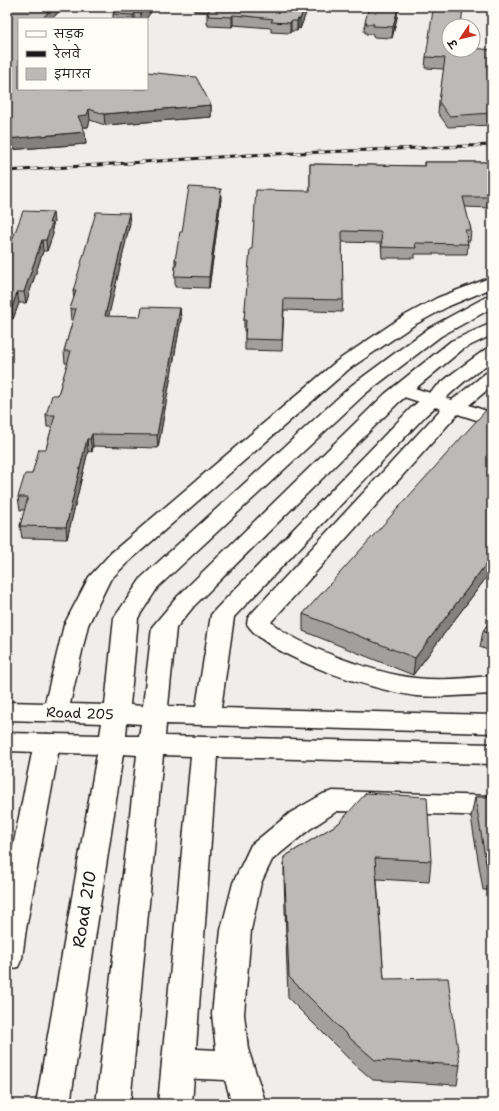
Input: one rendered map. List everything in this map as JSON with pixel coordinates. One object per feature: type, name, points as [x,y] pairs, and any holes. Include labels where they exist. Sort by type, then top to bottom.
[{"type":"street","points":[[55,712],[76,626],[100,577],[119,558],[343,364],[408,321],[443,302],[492,282]]},
{"type":"street","name":"Road 210","points":[[53,1104],[116,714],[126,618],[150,582],[359,389],[435,332],[492,302]]},
{"type":"street","points":[[113,1104],[164,627],[191,596],[402,390],[457,345],[492,328]]},
{"type":"street","points":[[207,716],[223,615],[419,411],[458,377],[492,353]]},
{"type":"street","points":[[492,377],[454,407],[260,618],[259,624],[263,631],[303,653],[400,685],[430,687],[492,685]]},
{"type":"street","points":[[402,390],[492,419]]},
{"type":"street","name":"Road 205","points":[[7,711],[492,724]]},
{"type":"street","points":[[7,742],[492,754]]},
{"type":"street","points":[[7,958],[12,921],[47,743]]},
{"type":"street","points":[[175,1104],[205,747]]},
{"type":"street","points":[[249,1104],[232,1049],[228,1014],[236,930],[247,883],[261,853],[300,821],[333,801],[492,806]]},
{"type":"street","points":[[178,1063],[237,1066]]},
{"type":"building","points":[[7,7],[53,7],[43,18],[18,18],[18,90],[148,90],[148,72],[196,77],[211,105],[104,114],[89,109],[87,115],[78,116],[85,132],[7,139]]},
{"type":"building","points":[[118,7],[147,7],[141,14],[113,14]]},
{"type":"building","points":[[211,7],[305,7],[300,19],[297,21],[291,21],[290,23],[271,22],[273,19],[246,16],[208,16],[209,14],[207,14]]},
{"type":"building","points":[[369,7],[398,8],[393,27],[373,26],[374,24],[366,24],[367,22],[365,22]]},
{"type":"building","points":[[463,7],[462,18],[441,18],[441,58],[426,57],[433,10],[440,8]]},
{"type":"building","points":[[481,49],[492,50],[492,113],[449,116],[439,102],[445,58],[481,58]]},
{"type":"building","points":[[424,162],[492,162],[492,197],[463,197],[471,230],[465,230],[468,244],[415,243],[416,248],[382,247],[381,232],[342,231],[343,300],[284,299],[282,340],[245,339],[246,320],[244,320],[250,249],[252,249],[256,190],[310,191],[310,164],[425,166]]},
{"type":"building","points":[[189,187],[221,189],[209,277],[174,276],[177,260],[175,260],[180,232],[182,232]]},
{"type":"building","points":[[23,211],[53,212],[49,223],[52,223],[46,240],[42,240],[24,292],[17,292],[12,308],[7,308],[7,254]]},
{"type":"building","points":[[96,212],[129,213],[105,316],[140,317],[142,307],[180,308],[157,435],[92,434],[90,439],[87,439],[66,527],[20,526],[28,497],[18,497],[25,474],[32,474],[39,449],[46,449],[55,415],[46,415],[52,395],[58,395],[71,351],[64,351],[76,309],[70,309],[76,291],[73,291]]},
{"type":"building","points":[[487,409],[492,410],[492,556],[415,658],[303,614]]},
{"type":"building","points":[[492,618],[492,635],[483,631]]},
{"type":"building","points":[[366,793],[427,797],[431,861],[375,858],[384,979],[448,978],[460,1065],[375,1060],[352,1040],[289,977],[284,857],[339,823]]},
{"type":"building","points":[[475,797],[492,797],[492,869],[487,869]]},
{"type":"railway","points":[[7,171],[249,155],[492,145]]}]
